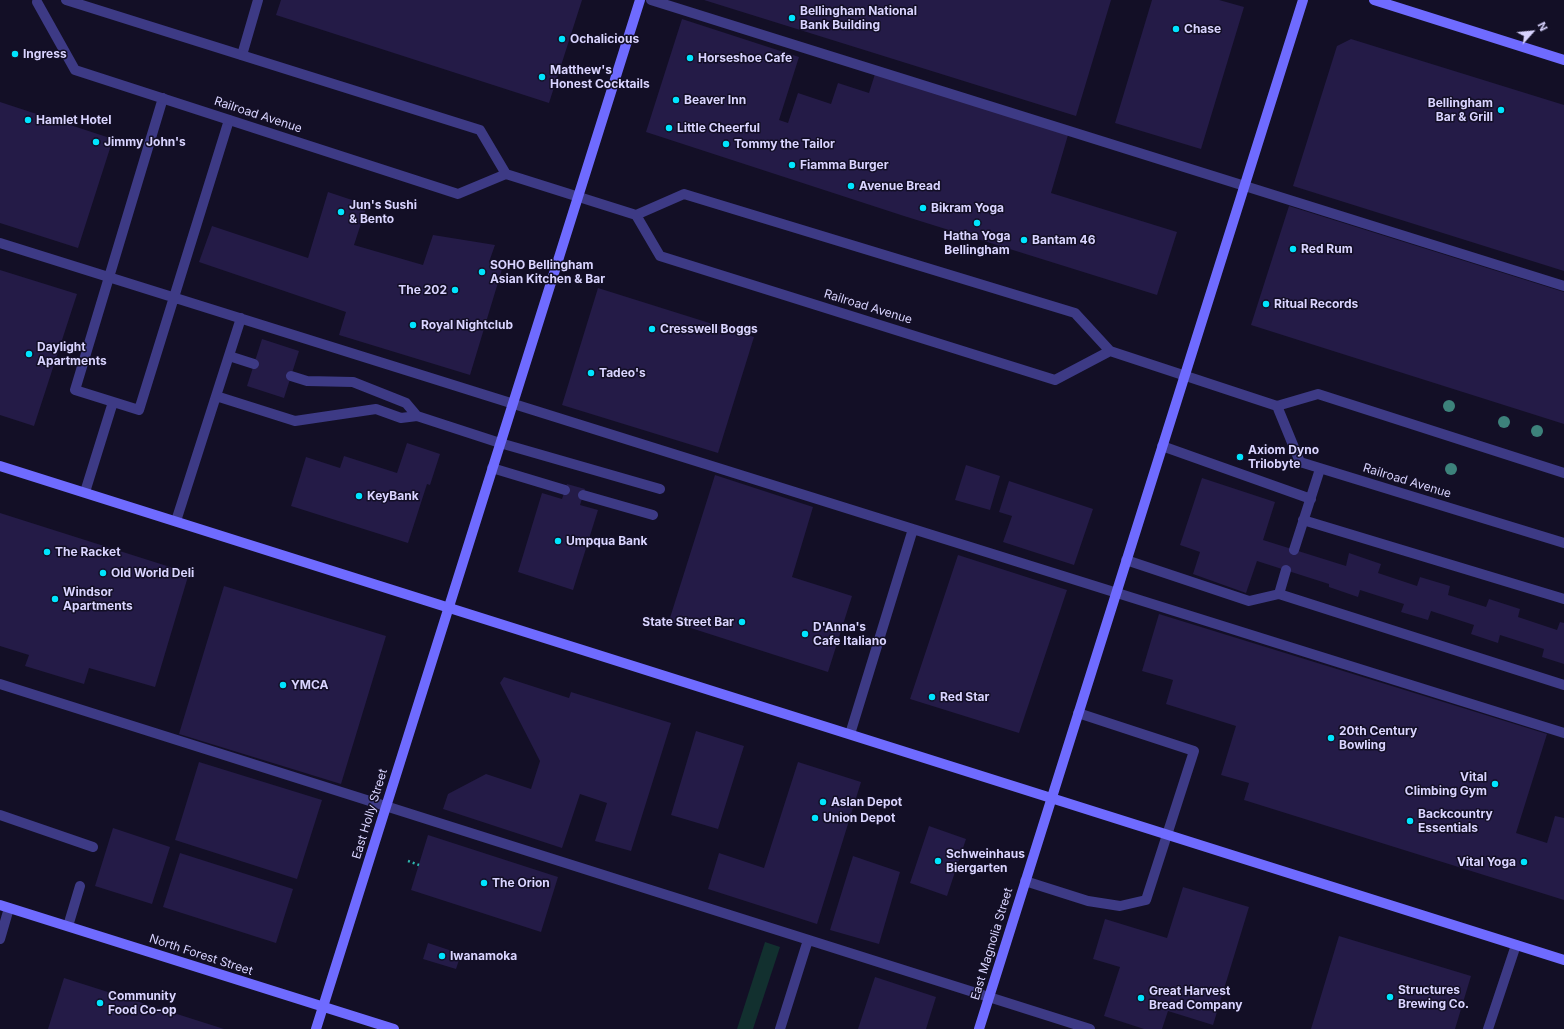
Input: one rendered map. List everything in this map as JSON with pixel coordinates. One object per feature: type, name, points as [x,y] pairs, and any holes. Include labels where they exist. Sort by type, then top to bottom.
[{"type":"main road","name":"East Holly Street","points":[[316,1029],[640,0]]},
{"type":"main road","name":"East Magnolia Street","points":[[979,1029],[1303,0]]},
{"type":"main road","points":[[1374,0],[1564,60]]},
{"type":"main road","points":[[0,466],[1564,960]]},
{"type":"main road","name":"North Forest Street","points":[[4,907],[391,1029]]},
{"type":"street","points":[[66,0],[480,130],[506,174],[578,197],[636,215],[684,194],[1075,313],[1110,351],[1277,406],[1318,394],[1564,473]]},
{"type":"street","points":[[242,55],[258,0]]},
{"type":"street","points":[[651,0],[1564,286]]},
{"type":"street","name":"Railroad Avenue","points":[[37,1],[75,70],[458,194],[506,174]]},
{"type":"street","points":[[163,98],[75,390],[139,410],[229,120]]},
{"type":"street","name":"Railroad Avenue","points":[[636,215],[660,256],[1055,380],[1110,351]]},
{"type":"street","points":[[0,242],[1564,733]]},
{"type":"street","points":[[176,521],[241,318]]},
{"type":"street","points":[[229,356],[254,364]]},
{"type":"street","points":[[290,376],[307,382],[353,382],[406,403],[417,416]]},
{"type":"street","points":[[216,396],[295,421],[376,409],[400,418],[417,416],[500,443],[660,489]]},
{"type":"street","points":[[85,492],[113,402]]},
{"type":"street","name":"Railroad Avenue","points":[[1277,406],[1300,462],[1564,543]]},
{"type":"street","points":[[1162,446],[1311,499]]},
{"type":"street","points":[[492,468],[565,490]]},
{"type":"street","points":[[1294,550],[1320,469]]},
{"type":"street","points":[[583,495],[652,515]]},
{"type":"street","points":[[1303,520],[1564,599]]},
{"type":"street","points":[[850,734],[913,529]]},
{"type":"street","points":[[1126,560],[1249,601],[1279,594],[1564,685]]},
{"type":"street","points":[[1279,594],[1286,570]]},
{"type":"street","points":[[0,684],[1090,1029]]},
{"type":"street","points":[[1025,881],[1088,901],[1120,906],[1146,900],[1194,751],[1078,713]]},
{"type":"street","points":[[0,815],[93,847]]},
{"type":"street","points":[[68,926],[80,886]]},
{"type":"street","points":[[0,939],[4,907]]},
{"type":"street","points":[[780,1029],[808,940]]},
{"type":"street","points":[[1488,1029],[1516,945]]},
{"type":"path","points":[[408,861],[419,865]]},
{"type":"green space","points":[[765,942],[780,947],[753,1029],[737,1029]]},
{"type":"building","points":[[281,0],[582,0],[549,103],[276,15]]},
{"type":"building","points":[[704,0],[1111,0],[1076,116]]},
{"type":"building","points":[[1152,0],[1219,0],[1244,7],[1201,149],[1115,123]]},
{"type":"building","points":[[682,19],[799,57],[779,120],[788,123],[798,93],[831,104],[838,83],[869,93],[875,74],[1068,135],[1051,193],[1177,232],[1157,295],[904,216],[646,132]]},
{"type":"building","points":[[1351,39],[1564,105],[1564,271],[1293,186],[1337,46]]},
{"type":"building","points":[[0,102],[113,139],[78,248],[0,223]]},
{"type":"building","points":[[328,192],[367,205],[354,245],[423,265],[433,235],[495,245],[489,262],[503,266],[470,375],[339,335],[346,312],[199,262],[212,226],[308,258]]},
{"type":"building","points":[[1289,206],[1564,292],[1564,424],[1251,325]]},
{"type":"building","name":"Daylight Apartments","points":[[0,270],[77,294],[34,426],[0,415]]},
{"type":"building","points":[[598,288],[754,337],[718,453],[562,405]]},
{"type":"building","points":[[262,339],[299,351],[284,398],[247,386]]},
{"type":"building","name":"KeyBank","points":[[407,443],[440,454],[430,485],[427,484],[408,543],[291,506],[306,457],[340,468],[344,456],[397,473]]},
{"type":"building","points":[[966,465],[1000,476],[990,510],[955,500]]},
{"type":"building","points":[[715,475],[813,507],[792,577],[852,596],[828,672],[669,621]]},
{"type":"building","points":[[1202,478],[1275,502],[1263,540],[1346,566],[1349,553],[1381,564],[1378,573],[1417,586],[1420,577],[1450,586],[1448,595],[1486,607],[1489,599],[1520,609],[1518,617],[1557,630],[1560,622],[1564,623],[1564,664],[1542,657],[1544,649],[1500,635],[1498,643],[1471,634],[1474,625],[1431,611],[1428,620],[1401,612],[1404,604],[1360,590],[1358,597],[1329,587],[1329,584],[1257,561],[1246,593],[1193,574],[1200,552],[1180,545]]},
{"type":"building","points":[[1009,481],[1093,509],[1074,565],[1003,542],[1012,516],[999,512]]},
{"type":"building","name":"Umpqua Bank","points":[[567,484],[585,489],[580,505],[598,510],[573,590],[518,572],[542,493],[562,499]]},
{"type":"building","name":"Windsor Apartments","points":[[0,513],[189,573],[155,687],[89,668],[84,684],[25,666],[29,655],[0,646]]},
{"type":"building","points":[[958,555],[1067,590],[1019,733],[910,699]]},
{"type":"building","name":"YMCA","points":[[224,586],[386,636],[341,784],[179,734]]},
{"type":"building","points":[[1159,614],[1547,734],[1516,833],[1547,843],[1555,816],[1564,818],[1564,900],[1244,800],[1249,783],[1221,775],[1236,726],[1166,704],[1173,680],[1142,671]]},
{"type":"building","points":[[504,677],[569,698],[571,692],[671,723],[631,851],[595,841],[607,803],[580,794],[562,848],[443,809],[448,794],[486,774],[531,789],[540,761],[500,683]]},
{"type":"building","points":[[696,731],[744,746],[718,829],[671,815]]},
{"type":"building","points":[[199,762],[322,800],[297,879],[175,840]]},
{"type":"building","name":"Union Depot","points":[[798,762],[861,782],[817,924],[708,889],[719,853],[764,868]]},
{"type":"building","name":"Schweinhaus Biergarten","points":[[929,826],[966,839],[947,896],[910,883]]},
{"type":"building","points":[[113,828],[170,847],[152,904],[95,886]]},
{"type":"building","name":"The Orion","points":[[428,835],[558,877],[541,932],[411,890]]},
{"type":"building","points":[[180,853],[293,889],[276,943],[163,907]]},
{"type":"building","points":[[853,856],[900,872],[879,944],[830,930]]},
{"type":"building","points":[[1183,887],[1249,907],[1213,1025],[1168,1011],[1162,1029],[1144,1029],[1104,1016],[1120,967],[1093,959],[1105,919],[1167,938]]},
{"type":"building","points":[[1339,936],[1471,976],[1455,1029],[1311,1029]]},
{"type":"building","name":"Iwanamoka","points":[[428,943],[461,954],[456,969],[423,959]]},
{"type":"building","points":[[875,977],[936,997],[926,1029],[858,1029]]},
{"type":"building","name":"Community Food Co-op","points":[[64,978],[224,1029],[48,1029]]},
{"type":"place","name":"Bellingham National Bank Building","points":[[792,18]]},
{"type":"place","name":"Chase","points":[[1176,29]]},
{"type":"place","name":"Ochalicious","points":[[562,39]]},
{"type":"place","name":"Ingress","points":[[15,54]]},
{"type":"place","name":"Horseshoe Cafe","points":[[690,58]]},
{"type":"place","name":"Matthew's Honest Cocktails","points":[[542,77]]},
{"type":"place","name":"Beaver Inn","points":[[676,100]]},
{"type":"place","name":"Bellingham Bar & Grill","points":[[1501,110]]},
{"type":"place","name":"Hamlet Hotel","points":[[28,120]]},
{"type":"place","name":"Little Cheerful","points":[[669,128]]},
{"type":"place","name":"Jimmy John's","points":[[96,142]]},
{"type":"place","name":"Tommy the Tailor","points":[[726,144]]},
{"type":"place","name":"Fiamma Burger","points":[[792,165]]},
{"type":"place","name":"Avenue Bread","points":[[851,186]]},
{"type":"place","name":"Bikram Yoga","points":[[923,208]]},
{"type":"place","name":"Jun's Sushi & Bento","points":[[341,212]]},
{"type":"place","name":"Hatha Yoga Bellingham","points":[[977,223]]},
{"type":"place","name":"Bantam 46","points":[[1024,240]]},
{"type":"place","name":"Red Rum","points":[[1293,249]]},
{"type":"place","name":"SOHO Bellingham Asian Kitchen & Bar","points":[[482,272]]},
{"type":"place","name":"The 202","points":[[455,290]]},
{"type":"place","name":"Ritual Records","points":[[1266,304]]},
{"type":"place","name":"Royal Nightclub","points":[[413,325]]},
{"type":"place","name":"Cresswell Boggs","points":[[652,329]]},
{"type":"place","name":"Daylight Apartments","points":[[29,354]]},
{"type":"place","name":"Tadeo's","points":[[591,373]]},
{"type":"place","name":"Axiom Dyno Trilobyte","points":[[1240,457]]},
{"type":"place","name":"KeyBank","points":[[359,496]]},
{"type":"place","name":"Umpqua Bank","points":[[558,541]]},
{"type":"place","name":"The Racket","points":[[47,552]]},
{"type":"place","name":"Old World Deli","points":[[103,573]]},
{"type":"place","name":"Windsor Apartments","points":[[55,599]]},
{"type":"place","name":"State Street Bar","points":[[742,622]]},
{"type":"place","name":"D'Anna's Cafe Italiano","points":[[805,634]]},
{"type":"place","name":"YMCA","points":[[283,685]]},
{"type":"place","name":"Red Star","points":[[932,697]]},
{"type":"place","name":"20th Century Bowling","points":[[1331,738]]},
{"type":"place","name":"Vital Climbing Gym","points":[[1495,784]]},
{"type":"place","name":"Aslan Depot","points":[[823,802]]},
{"type":"place","name":"Union Depot","points":[[815,818]]},
{"type":"place","name":"Backcountry Essentials","points":[[1410,821]]},
{"type":"place","name":"Schweinhaus Biergarten","points":[[938,861]]},
{"type":"place","name":"Vital Yoga","points":[[1524,862]]},
{"type":"place","name":"The Orion","points":[[484,883]]},
{"type":"place","name":"Iwanamoka","points":[[442,956]]},
{"type":"place","name":"Structures Brewing Co.","points":[[1390,997]]},
{"type":"place","name":"Great Harvest Bread Company","points":[[1141,998]]},
{"type":"place","name":"Community Food Co-op","points":[[100,1003]]}]
